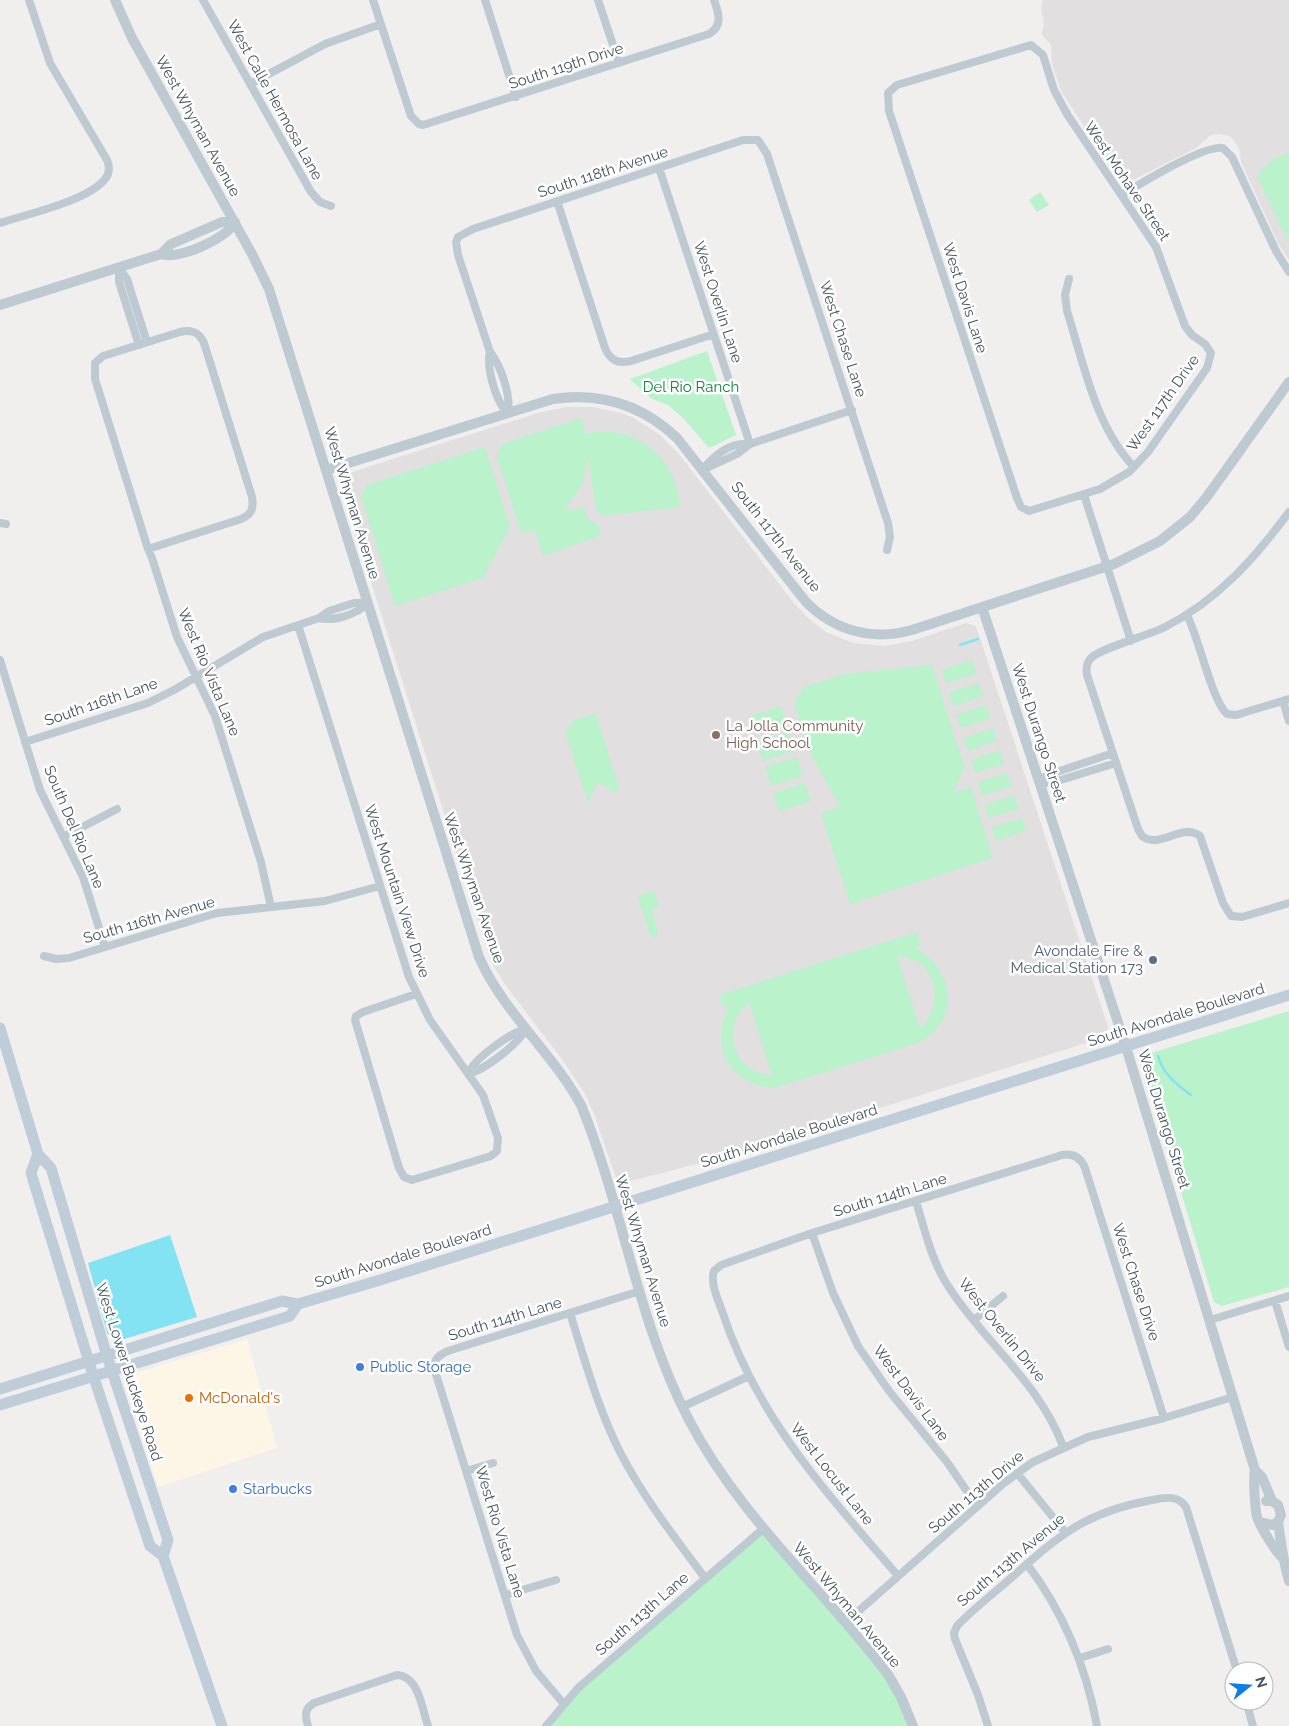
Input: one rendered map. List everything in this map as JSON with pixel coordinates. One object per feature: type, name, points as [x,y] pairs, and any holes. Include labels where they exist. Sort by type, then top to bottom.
[{"type":"main road","name":"South Avondale Boulevard","points":[[0,1389],[282,1301],[298,1304],[377,1282],[614,1206],[1289,996]]},
{"type":"main road","name":"West Lower Buckeye Road","points":[[0,1028],[38,1154],[51,1168],[112,1369],[168,1540],[163,1556],[222,1726]]},
{"type":"main road","points":[[38,1154],[31,1173],[88,1362],[150,1546],[163,1556]]},
{"type":"main road","name":"South Avondale Boulevard","points":[[0,1405],[112,1369],[290,1316],[298,1304]]},
{"type":"street","points":[[0,223],[74,199],[105,180],[109,173],[107,160],[50,63],[29,0]]},
{"type":"street","name":"West Whyman Avenue","points":[[115,0],[132,38],[235,222],[269,289],[479,957],[500,995],[568,1084],[581,1105],[661,1356],[682,1407],[717,1468],[763,1529],[889,1676],[901,1697],[913,1726]]},
{"type":"street","name":"West Calle Hermosa Lane","points":[[203,0],[311,192],[320,202],[331,206]]},
{"type":"street","points":[[250,84],[325,44],[381,24],[373,0]]},
{"type":"street","points":[[484,0],[516,97]]},
{"type":"street","points":[[598,0],[619,63]]},
{"type":"street","name":"South 119th Drive","points":[[381,24],[410,111],[419,124],[432,124],[708,34],[718,25],[719,15],[714,0]]},
{"type":"street","name":"West Mohave Street","points":[[888,93],[903,83],[1021,47],[1036,47],[1043,55],[1054,90],[1066,114],[1156,246],[1185,326],[1192,335],[1205,344],[1211,353]]},
{"type":"street","name":"West Davis Lane","points":[[888,93],[889,111],[1017,498],[1025,510]]},
{"type":"street","name":"South 118th Avenue","points":[[508,413],[502,406],[489,368],[490,352],[458,255],[456,242],[458,237],[467,231],[743,140],[758,140]]},
{"type":"street","name":"West Chase Lane","points":[[758,140],[767,154],[888,523],[890,537],[887,550]]},
{"type":"street","points":[[1122,196],[1152,176],[1209,149],[1223,148],[1232,157],[1276,251],[1289,272]]},
{"type":"street","name":"West Overlin Lane","points":[[659,168],[750,444]]},
{"type":"street","points":[[557,201],[605,348],[616,362],[631,361],[714,334]]},
{"type":"street","points":[[0,305],[161,254],[171,244],[222,222],[235,222]]},
{"type":"street","points":[[120,268],[119,282],[143,344],[180,332],[195,332],[204,343],[252,497],[251,512],[241,519],[148,548]]},
{"type":"street","points":[[1069,279],[1065,295],[1067,311],[1101,416],[1113,442],[1134,467]]},
{"type":"street","name":"West Rio Vista Lane","points":[[143,344],[103,356],[95,363],[94,374],[177,637],[218,724],[265,873],[272,907]]},
{"type":"street","name":"West 117th Drive","points":[[1025,510],[1039,510],[1108,486],[1134,467],[1148,452],[1207,368],[1211,353]]},
{"type":"street","name":"South 117th Avenue","points":[[326,470],[508,413],[564,398],[585,397],[614,401],[643,413],[661,424],[683,444],[806,602],[825,618],[840,626],[864,634],[897,634],[1106,566],[1141,552],[1160,541],[1185,521],[1206,498],[1289,382]]},
{"type":"street","points":[[703,469],[737,454],[750,444],[852,410]]},
{"type":"street","points":[[1084,495],[1131,642]]},
{"type":"street","points":[[1289,512],[1239,574],[1216,594],[1187,615],[1131,642],[1098,653],[1088,662],[1087,676],[1138,828],[1146,839],[1155,840],[1183,832],[1196,833],[1204,844],[1222,903],[1231,916],[1242,917],[1289,903]]},
{"type":"street","name":"South 116th Lane","points":[[25,742],[148,703],[255,640],[319,618],[329,611],[354,603],[368,604]]},
{"type":"street","name":"West Durango Street","points":[[982,607],[1126,1047],[1255,1470]]},
{"type":"street","points":[[1187,615],[1196,633],[1218,702],[1227,714],[1240,714],[1286,700],[1289,721]]},
{"type":"street","name":"West Mountain View Drive","points":[[298,625],[416,994],[436,1030],[484,1095],[499,1142],[497,1151],[486,1158],[420,1178],[408,1179],[399,1168],[356,1029],[356,1016],[367,1010],[416,994]]},
{"type":"street","name":"South Del Rio Lane","points":[[0,660],[42,796],[83,877],[105,947]]},
{"type":"street","points":[[1039,782],[1048,775],[1113,753]]},
{"type":"street","points":[[1039,782],[1051,783],[1116,763]]},
{"type":"street","points":[[63,838],[117,809]]},
{"type":"street","name":"South 116th Avenue","points":[[44,956],[62,959],[217,914],[337,899],[380,886]]},
{"type":"street","points":[[469,1073],[475,1063],[506,1039],[526,1029]]},
{"type":"street","name":"South 114th Lane","points":[[714,1271],[724,1264],[812,1233],[1062,1155],[1077,1156]]},
{"type":"street","name":"West Chase Drive","points":[[1077,1156],[1085,1168],[1164,1418]]},
{"type":"street","name":"West Overlin Drive","points":[[916,1201],[940,1271],[955,1297],[1041,1401],[1063,1446]]},
{"type":"street","name":"West Davis Lane","points":[[812,1233],[833,1293],[858,1346],[881,1381],[942,1456],[978,1506]]},
{"type":"street","name":"West Locust Lane","points":[[714,1271],[713,1284],[726,1323],[748,1376],[772,1419],[805,1466],[898,1576]]},
{"type":"street","name":"South 114th Lane","points":[[436,1358],[448,1351],[640,1291]]},
{"type":"street","points":[[974,1320],[1003,1296]]},
{"type":"street","points":[[1210,1320],[1289,1296]]},
{"type":"street","points":[[1275,1300],[1289,1347]]},
{"type":"street","points":[[570,1313],[599,1404],[620,1453],[648,1500],[705,1578]]},
{"type":"street","name":"West Rio Vista Lane","points":[[436,1358],[435,1371],[505,1595],[525,1652],[542,1679],[564,1703]]},
{"type":"street","points":[[682,1407],[748,1376]]},
{"type":"street","name":"South 113th Drive","points":[[845,1623],[1017,1473],[1063,1446],[1098,1434],[1164,1418],[1233,1397]]},
{"type":"street","points":[[466,1471],[493,1463]]},
{"type":"street","points":[[1255,1470],[1262,1477],[1266,1489],[1281,1511],[1282,1557],[1289,1580]]},
{"type":"street","points":[[1255,1470],[1253,1480],[1256,1494],[1256,1510],[1274,1549],[1282,1557]]},
{"type":"street","points":[[1017,1473],[1065,1532]]},
{"type":"street","name":"South 113th Avenue","points":[[988,1726],[978,1695],[957,1647],[954,1632],[962,1621],[1065,1532],[1091,1516],[1111,1509],[1164,1498],[1179,1500],[1188,1511],[1234,1661]]},
{"type":"street","points":[[1256,1510],[1262,1502],[1289,1502]]},
{"type":"street","points":[[1260,1522],[1269,1526],[1282,1518]]},
{"type":"street","name":"South 113th Lane","points":[[546,1726],[564,1703],[763,1529]]},
{"type":"street","points":[[1027,1564],[1057,1609],[1080,1658],[1089,1686],[1097,1726]]},
{"type":"street","points":[[505,1595],[556,1580]]},
{"type":"street","points":[[1080,1658],[1108,1649]]},
{"type":"street","points":[[308,1726],[307,1708],[319,1701],[392,1676],[407,1677],[416,1689],[428,1726]]},
{"type":"street","points":[[1249,1711],[1254,1726]]},
{"type":"shaded area","points":[[1043,0],[1289,0],[1289,260],[1278,243],[1241,162],[1239,148],[1229,136],[1211,135],[1196,148],[1129,182],[1123,183],[1119,180],[1061,91],[1052,64],[1051,45],[1041,34],[1044,26],[1041,8]]},
{"type":"shaded area","name":"La Jolla Community High School","points":[[567,407],[593,407],[621,413],[634,418],[660,435],[679,454],[793,602],[808,618],[826,632],[853,643],[885,646],[912,641],[966,623],[976,626],[1108,1027],[1105,1037],[724,1157],[627,1182],[622,1182],[616,1178],[594,1114],[585,1094],[564,1062],[506,986],[491,962],[341,487],[343,476],[352,472],[541,412]]},
{"type":"shaded area","points":[[247,1339],[277,1448],[158,1487],[127,1387],[129,1375]]},
{"type":"green space","points":[[1289,152],[1289,243],[1257,176],[1270,161]]},
{"type":"green space","points":[[1040,192],[1049,205],[1037,212],[1029,200]]},
{"type":"green space","name":"Del Rio Ranch","points":[[707,351],[736,435],[709,448],[683,418],[668,405],[652,399],[630,379]]},
{"type":"green space","points":[[581,418],[586,434],[621,433],[637,439],[651,448],[662,459],[671,473],[677,489],[680,507],[602,516],[596,510],[588,458],[582,485],[565,510],[585,508],[586,516],[599,526],[600,536],[543,556],[535,530],[521,533],[497,456],[502,444]]},
{"type":"green space","points":[[485,447],[510,527],[483,578],[395,606],[361,496],[367,485]]},
{"type":"green space","points":[[972,660],[976,674],[946,683],[942,670]]},
{"type":"green space","points":[[932,665],[965,768],[952,793],[971,787],[993,858],[850,904],[821,813],[840,807],[807,747],[794,704],[803,687],[845,674]]},
{"type":"green space","points":[[978,683],[983,696],[953,706],[949,692]]},
{"type":"green space","points":[[986,705],[990,719],[961,728],[956,715]]},
{"type":"green space","points":[[781,706],[787,725],[755,735],[749,717]]},
{"type":"green space","points":[[596,713],[619,788],[616,793],[598,782],[588,802],[565,732],[573,721]]},
{"type":"green space","points":[[993,728],[997,741],[968,751],[963,738]]},
{"type":"green space","points":[[789,732],[795,751],[763,761],[757,742]]},
{"type":"green space","points":[[1000,750],[1004,764],[975,773],[971,760]]},
{"type":"green space","points":[[797,757],[803,776],[771,786],[765,767]]},
{"type":"green space","points":[[1007,773],[1012,786],[982,796],[978,782]]},
{"type":"green space","points":[[805,783],[811,801],[779,812],[773,793]]},
{"type":"green space","points":[[1014,795],[1019,809],[989,818],[985,805]]},
{"type":"green space","points":[[1022,818],[1026,831],[996,841],[992,827]]},
{"type":"green space","points":[[654,891],[659,907],[651,910],[658,932],[655,938],[650,935],[638,896]]},
{"type":"green space","points":[[917,932],[921,945],[915,948],[928,957],[939,969],[945,981],[948,995],[947,1009],[942,1022],[932,1033],[918,1043],[774,1088],[758,1085],[745,1079],[734,1071],[727,1061],[722,1049],[721,1036],[723,1021],[729,1006],[723,1008],[719,995]],"holes":[[[897,956],[910,958],[920,964],[928,973],[933,983],[935,995],[933,1007],[928,1018],[920,1028]],[[749,1003],[772,1075],[759,1072],[748,1066],[740,1058],[735,1047],[733,1036],[734,1024],[740,1013]]]},
{"type":"green space","points":[[1289,1011],[1289,1287],[1222,1306],[1214,1302],[1142,1062],[1148,1054]]},
{"type":"green space","points":[[763,1529],[880,1665],[913,1726],[546,1726],[558,1710]]},
{"type":"water","points":[[170,1235],[197,1317],[121,1340],[114,1339],[107,1333],[88,1263]]},
{"type":"waterway","points":[[960,645],[978,639]]},
{"type":"waterway","points":[[1158,1056],[1163,1068],[1175,1083],[1191,1095]]},
{"type":"place","name":"La Jolla Community High School","points":[[716,735]]},
{"type":"place","name":"Avondale Fire & Medical Station 173","points":[[1153,960]]},
{"type":"place","name":"Public Storage","points":[[360,1367]]},
{"type":"place","name":"McDonald's","points":[[189,1398]]},
{"type":"place","name":"Starbucks","points":[[233,1489]]}]
